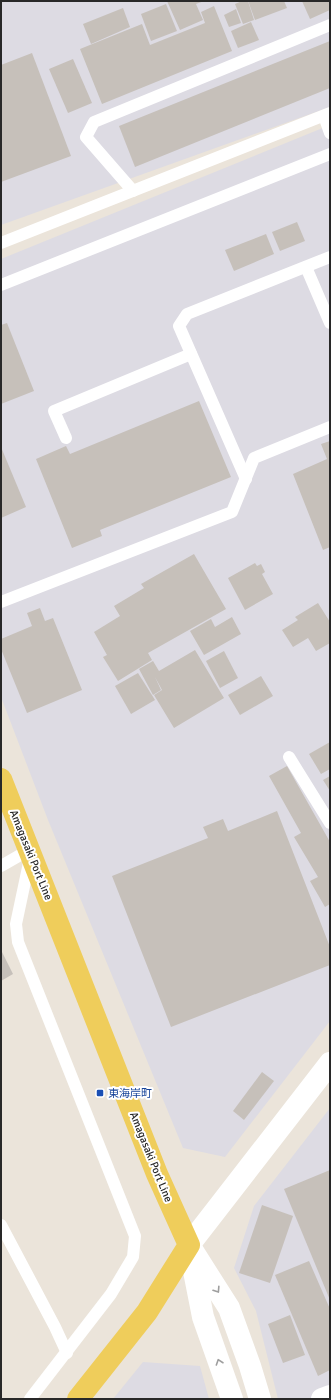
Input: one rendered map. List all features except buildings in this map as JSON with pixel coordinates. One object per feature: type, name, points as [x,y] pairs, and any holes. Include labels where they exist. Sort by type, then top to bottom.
[{"type":"main road","name":"Amagasaki Port Line","points":[[1,779],[154,1166],[189,1245]]},
{"type":"main road","points":[[78,1399],[147,1312],[189,1245]]},
{"type":"street","points":[[232,1399],[203,1317],[189,1245],[330,1063]]},
{"type":"street","points":[[189,1245],[229,1308],[260,1399]]},
{"type":"street","points":[[322,1399],[330,1396]]},
{"type":"lane","points":[[133,191],[86,137],[94,122],[330,25]]},
{"type":"lane","points":[[1,243],[327,115],[330,133]]},
{"type":"lane","points":[[1,285],[330,154]]},
{"type":"lane","points":[[246,479],[178,326],[187,314],[330,256]]},
{"type":"lane","points":[[306,267],[330,323]]},
{"type":"lane","points":[[66,438],[54,411],[191,354]]},
{"type":"lane","points":[[1,602],[232,512],[254,458],[330,426]]},
{"type":"lane","points":[[289,757],[330,823]]},
{"type":"lane","points":[[1,866],[30,852]]},
{"type":"lane","points":[[30,852],[16,924],[18,942],[134,1236],[133,1258],[111,1294],[30,1399]]},
{"type":"lane","points":[[1,1225],[55,1327],[67,1353]]},
{"type":"shaded area","points":[[1,1],[330,1],[330,107],[1,225]]},
{"type":"shaded area","points":[[330,125],[330,1021],[225,1157],[183,1148],[48,820],[1,697],[1,259]]},
{"type":"shaded area","points":[[330,1108],[330,1399],[278,1399],[256,1311],[234,1268],[254,1206]]},
{"type":"shaded area","points":[[143,1362],[200,1366],[209,1399],[113,1399]]},
{"type":"place","name":"東海岸町","points":[[100,1093]]}]
